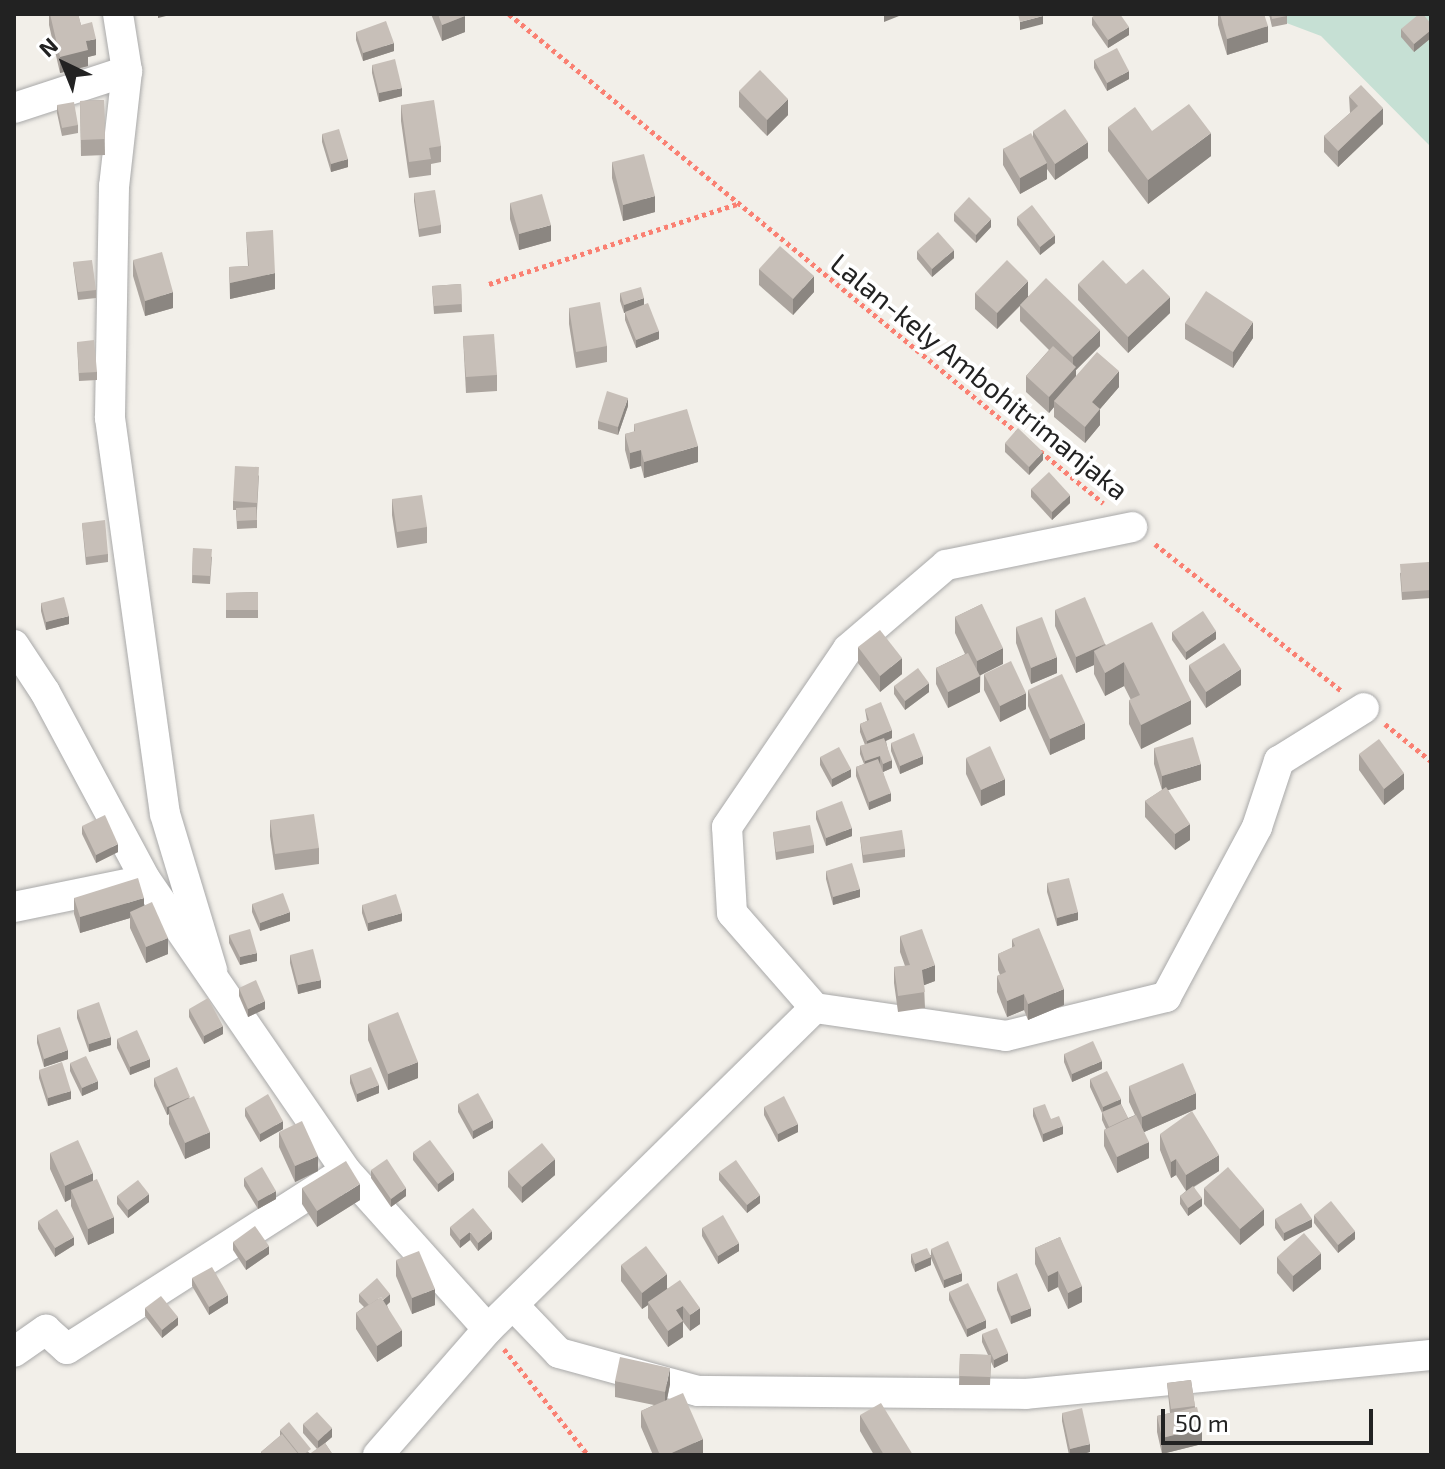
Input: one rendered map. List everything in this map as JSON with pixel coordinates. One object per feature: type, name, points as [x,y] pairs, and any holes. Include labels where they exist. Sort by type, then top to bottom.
[{"type":"street","points":[[118,14],[127,71],[114,186],[110,418],[165,814],[212,970]]},
{"type":"street","points":[[14,108],[127,71]]},
{"type":"street","points":[[1132,527],[946,565],[848,649],[727,827],[732,913],[815,1008],[1006,1036],[1166,997],[1257,827],[1279,761],[1364,708]]},
{"type":"street","points":[[14,645],[45,692],[146,880],[212,970],[346,1171],[488,1329]]},
{"type":"street","points":[[14,694],[45,692]]},
{"type":"street","points":[[14,907],[146,880]]},
{"type":"street","points":[[378,1455],[488,1329],[815,1008]]},
{"type":"street","points":[[14,1352],[46,1330],[67,1349],[346,1171]]},
{"type":"street","points":[[513,1305],[559,1353],[698,1391],[1026,1394],[1431,1355]]},
{"type":"path","name":"Lalan-kely Ambohitrimanjaka","points":[[509,14],[1132,527],[1431,761]]},
{"type":"path","points":[[489,284],[738,204]]},
{"type":"path","points":[[488,1329],[588,1455]]},
{"type":"green space","points":[[1263,14],[1431,14],[1431,147],[1321,36]]},
{"type":"building","points":[[50,14],[78,14],[81,25],[92,22],[96,39],[86,41],[88,50],[60,57]]},
{"type":"building","points":[[438,14],[464,14],[465,16],[442,25]]},
{"type":"building","points":[[1018,14],[1042,14],[1043,16],[1020,22]]},
{"type":"building","points":[[1097,14],[1120,14],[1129,27],[1108,40],[1092,17]]},
{"type":"building","points":[[1220,14],[1264,14],[1268,26],[1227,39]]},
{"type":"building","points":[[1271,14],[1287,14],[1287,16],[1272,19]]},
{"type":"building","points":[[1423,14],[1431,24],[1431,30],[1414,44],[1401,29]]},
{"type":"building","points":[[386,21],[394,43],[363,53],[356,32]]},
{"type":"building","points":[[1117,48],[1129,71],[1107,83],[1094,60]]},
{"type":"building","points":[[395,59],[402,88],[379,93],[372,65]]},
{"type":"building","points":[[760,70],[788,99],[767,120],[739,91]]},
{"type":"building","points":[[1361,85],[1383,108],[1338,151],[1324,136],[1358,106],[1349,96]]},
{"type":"building","points":[[104,100],[105,139],[81,140],[80,101]]},
{"type":"building","points":[[434,100],[441,146],[429,148],[431,159],[409,162],[401,105]]},
{"type":"building","points":[[74,102],[78,125],[62,128],[57,105]]},
{"type":"building","points":[[1189,104],[1211,133],[1148,180],[1108,127],[1135,107],[1152,131]]},
{"type":"building","points":[[1065,109],[1088,142],[1055,164],[1033,131]]},
{"type":"building","points":[[339,129],[348,159],[331,164],[322,134]]},
{"type":"building","points":[[1031,133],[1047,163],[1020,178],[1003,149]]},
{"type":"building","points":[[644,154],[655,196],[623,205],[612,162]]},
{"type":"building","points":[[435,190],[441,225],[419,229],[414,193]]},
{"type":"building","points":[[542,194],[551,225],[519,234],[510,203]]},
{"type":"building","points":[[969,197],[991,219],[976,235],[954,213]]},
{"type":"building","points":[[1032,205],[1055,235],[1040,247],[1017,217]]},
{"type":"building","points":[[273,230],[275,273],[230,283],[229,267],[249,266],[246,232]]},
{"type":"building","points":[[938,232],[954,250],[932,269],[917,251]]},
{"type":"building","points":[[780,246],[814,276],[793,299],[759,269]]},
{"type":"building","points":[[162,252],[173,292],[145,301],[133,260]]},
{"type":"building","points":[[92,260],[96,290],[78,292],[73,262]]},
{"type":"building","points":[[1007,260],[1028,281],[997,313],[975,293]]},
{"type":"building","points":[[1103,260],[1126,284],[1143,269],[1170,297],[1128,337],[1078,284]]},
{"type":"building","points":[[1046,278],[1100,330],[1073,357],[1020,305]]},
{"type":"building","points":[[461,284],[462,304],[434,306],[432,286]]},
{"type":"building","points":[[641,287],[644,298],[624,305],[620,293]]},
{"type":"building","points":[[1206,291],[1253,322],[1233,352],[1185,323]]},
{"type":"building","points":[[600,302],[607,346],[576,352],[569,308]]},
{"type":"building","points":[[648,303],[659,331],[636,340],[625,312]]},
{"type":"building","points":[[494,334],[497,375],[466,377],[463,336]]},
{"type":"building","points":[[94,340],[97,372],[79,373],[77,342]]},
{"type":"building","points":[[1053,346],[1076,367],[1049,397],[1026,376]]},
{"type":"building","points":[[1097,352],[1119,371],[1092,402],[1100,409],[1085,427],[1054,401]]},
{"type":"building","points":[[607,391],[628,398],[618,427],[598,421]]},
{"type":"building","points":[[687,409],[698,446],[644,462],[641,450],[630,453],[625,434],[635,431],[634,424]]},
{"type":"building","points":[[1018,428],[1043,452],[1029,467],[1005,443]]},
{"type":"building","points":[[235,466],[259,467],[257,503],[233,501]]},
{"type":"building","points":[[1049,472],[1070,495],[1052,512],[1031,489]]},
{"type":"building","points":[[422,495],[427,527],[397,532],[392,499]]},
{"type":"building","points":[[256,507],[257,520],[237,521],[236,508]]},
{"type":"building","points":[[105,520],[108,554],[86,557],[82,523]]},
{"type":"building","points":[[193,548],[212,549],[210,576],[192,575]]},
{"type":"building","points":[[1429,562],[1431,590],[1402,592],[1400,564]]},
{"type":"building","points":[[258,592],[258,610],[226,610],[226,593]]},
{"type":"building","points":[[64,597],[69,616],[46,622],[41,603]]},
{"type":"building","points":[[1085,597],[1105,644],[1076,657],[1055,610]]},
{"type":"building","points":[[982,604],[1003,648],[977,661],[955,617]]},
{"type":"building","points":[[1203,611],[1216,631],[1186,652],[1172,632]]},
{"type":"building","points":[[1042,617],[1057,657],[1031,668],[1016,627]]},
{"type":"building","points":[[1152,622],[1191,700],[1141,725],[1129,700],[1140,695],[1124,662],[1105,673],[1094,651]]},
{"type":"building","points":[[880,630],[902,658],[880,676],[858,647]]},
{"type":"building","points":[[1224,643],[1241,669],[1206,692],[1189,665]]},
{"type":"building","points":[[968,653],[980,676],[948,692],[936,668]]},
{"type":"building","points":[[1011,661],[1026,693],[1000,706],[984,674]]},
{"type":"building","points":[[918,668],[929,683],[905,701],[894,686]]},
{"type":"building","points":[[1062,674],[1085,723],[1050,739],[1028,690]]},
{"type":"building","points":[[881,702],[892,730],[867,741],[860,724],[869,720],[865,709]]},
{"type":"building","points":[[914,733],[923,756],[900,766],[891,743]]},
{"type":"building","points":[[1193,737],[1201,764],[1162,776],[1154,748]]},
{"type":"building","points":[[884,738],[892,760],[883,764],[880,756],[865,761],[860,746]]},
{"type":"building","points":[[1379,739],[1404,773],[1384,789],[1359,754]]},
{"type":"building","points":[[990,746],[1005,779],[981,790],[966,758]]},
{"type":"building","points":[[839,747],[851,769],[832,779],[820,757]]},
{"type":"building","points":[[878,759],[891,793],[869,802],[856,767]]},
{"type":"building","points":[[1166,787],[1190,824],[1175,834],[1145,801]]},
{"type":"building","points":[[842,801],[852,828],[826,838],[816,811]]},
{"type":"building","points":[[314,814],[319,848],[275,854],[270,820]]},
{"type":"building","points":[[105,815],[118,844],[96,855],[82,826]]},
{"type":"building","points":[[810,825],[814,845],[776,852],[773,832]]},
{"type":"building","points":[[902,830],[905,849],[863,855],[860,837]]},
{"type":"building","points":[[852,863],[860,889],[833,897],[826,871]]},
{"type":"building","points":[[138,878],[144,898],[80,917],[74,898]]},
{"type":"building","points":[[1069,878],[1078,912],[1057,918],[1047,883]]},
{"type":"building","points":[[283,893],[290,912],[260,923],[252,904]]},
{"type":"building","points":[[396,894],[402,913],[368,923],[362,905]]},
{"type":"building","points":[[152,902],[168,938],[146,947],[130,912]]},
{"type":"building","points":[[1039,928],[1064,989],[1028,1004],[1024,994],[1007,1001],[997,976],[1006,972],[998,954],[1015,946],[1012,939]]},
{"type":"building","points":[[250,929],[257,953],[240,957],[229,935]]},
{"type":"building","points":[[922,929],[935,965],[922,970],[925,992],[898,996],[894,967],[910,965],[900,936]]},
{"type":"building","points":[[313,949],[321,980],[298,985],[290,955]]},
{"type":"building","points":[[256,980],[265,1001],[248,1009],[239,988]]},
{"type":"building","points":[[208,998],[223,1026],[204,1036],[189,1009]]},
{"type":"building","points":[[99,1002],[111,1037],[89,1044],[77,1010]]},
{"type":"building","points":[[398,1012],[418,1062],[388,1074],[368,1024]]},
{"type":"building","points":[[60,1027],[68,1050],[44,1059],[37,1035]]},
{"type":"building","points":[[137,1030],[150,1059],[130,1067],[117,1039]]},
{"type":"building","points":[[1093,1041],[1102,1061],[1072,1074],[1064,1054]]},
{"type":"building","points":[[86,1056],[98,1081],[82,1088],[70,1063]]},
{"type":"building","points":[[62,1062],[71,1091],[48,1098],[39,1070]]},
{"type":"building","points":[[1183,1063],[1196,1093],[1142,1117],[1129,1086]]},
{"type":"building","points":[[177,1067],[190,1097],[167,1107],[154,1078]]},
{"type":"building","points":[[371,1067],[379,1085],[357,1094],[350,1075]]},
{"type":"building","points":[[1107,1071],[1121,1099],[1103,1107],[1090,1079]]},
{"type":"building","points":[[478,1093],[493,1120],[473,1131],[458,1104]]},
{"type":"building","points":[[268,1094],[283,1121],[260,1134],[245,1108]]},
{"type":"building","points":[[194,1096],[210,1132],[185,1143],[169,1108]]},
{"type":"building","points":[[784,1096],[798,1124],[778,1134],[764,1107]]},
{"type":"building","points":[[1045,1104],[1051,1119],[1059,1116],[1063,1126],[1043,1134],[1033,1108]]},
{"type":"building","points":[[1121,1104],[1128,1118],[1109,1127],[1102,1112]]},
{"type":"building","points":[[1192,1111],[1219,1155],[1186,1175],[1176,1159],[1171,1162],[1160,1134]]},
{"type":"building","points":[[1136,1115],[1149,1142],[1117,1157],[1104,1130]]},
{"type":"building","points":[[302,1121],[318,1156],[295,1166],[279,1132]]},
{"type":"building","points":[[78,1140],[93,1173],[65,1186],[50,1153]]},
{"type":"building","points":[[430,1140],[454,1172],[438,1184],[413,1152]]},
{"type":"building","points":[[542,1143],[555,1159],[522,1187],[508,1171]]},
{"type":"building","points":[[387,1159],[406,1188],[391,1199],[371,1170]]},
{"type":"building","points":[[736,1160],[760,1195],[747,1205],[719,1172]]},
{"type":"building","points":[[346,1161],[360,1184],[317,1211],[302,1188]]},
{"type":"building","points":[[262,1167],[276,1191],[258,1201],[244,1178]]},
{"type":"building","points":[[1228,1167],[1264,1209],[1240,1229],[1204,1188]]},
{"type":"building","points":[[97,1179],[114,1217],[88,1229],[71,1190]]},
{"type":"building","points":[[138,1180],[149,1194],[128,1210],[117,1196]]},
{"type":"building","points":[[1193,1186],[1202,1198],[1188,1208],[1180,1196]]},
{"type":"building","points":[[1331,1201],[1355,1231],[1338,1245],[1314,1215]]},
{"type":"building","points":[[1301,1203],[1312,1219],[1284,1233],[1275,1219]]},
{"type":"building","points":[[473,1208],[492,1231],[478,1243],[470,1232],[460,1240],[450,1227]]},
{"type":"building","points":[[57,1209],[74,1237],[55,1248],[38,1221]]},
{"type":"building","points":[[723,1215],[739,1243],[718,1256],[702,1228]]},
{"type":"building","points":[[255,1226],[269,1246],[246,1261],[233,1242]]},
{"type":"building","points":[[1304,1233],[1321,1253],[1293,1276],[1277,1257]]},
{"type":"building","points":[[1060,1237],[1082,1286],[1068,1293],[1058,1271],[1048,1276],[1035,1248]]},
{"type":"building","points":[[948,1241],[962,1273],[944,1280],[931,1249]]},
{"type":"building","points":[[646,1246],[667,1274],[642,1293],[621,1265]]},
{"type":"building","points":[[927,1248],[931,1257],[915,1264],[911,1254]]},
{"type":"building","points":[[419,1251],[435,1289],[412,1298],[396,1260]]},
{"type":"building","points":[[212,1267],[228,1295],[209,1307],[192,1278]]},
{"type":"building","points":[[1017,1273],[1031,1308],[1011,1316],[997,1282]]},
{"type":"building","points":[[377,1278],[390,1294],[369,1305],[359,1294]]},
{"type":"building","points":[[680,1280],[700,1308],[690,1315],[683,1306],[676,1310],[683,1321],[668,1331],[648,1302]]},
{"type":"building","points":[[968,1283],[986,1320],[967,1329],[949,1292]]},
{"type":"building","points":[[161,1296],[178,1317],[162,1330],[145,1308]]},
{"type":"building","points":[[381,1297],[402,1330],[377,1346],[356,1313]]},
{"type":"building","points":[[997,1328],[1008,1353],[994,1360],[982,1334]]},
{"type":"building","points":[[960,1354],[991,1355],[990,1377],[959,1376]]},
{"type":"building","points":[[620,1357],[670,1368],[665,1392],[615,1381]]},
{"type":"building","points":[[1191,1380],[1195,1406],[1171,1409],[1167,1383]]},
{"type":"building","points":[[683,1393],[703,1439],[667,1455],[660,1455],[641,1411]]},
{"type":"building","points":[[881,1403],[913,1455],[884,1455],[860,1415]]},
{"type":"building","points":[[1197,1407],[1202,1428],[1162,1438],[1157,1416]]},
{"type":"building","points":[[1082,1408],[1090,1444],[1070,1449],[1062,1413]]},
{"type":"building","points":[[317,1412],[332,1428],[318,1441],[303,1424]]},
{"type":"building","points":[[289,1422],[311,1449],[303,1455],[280,1430]]},
{"type":"building","points":[[282,1434],[299,1455],[263,1455],[261,1452]]},
{"type":"building","points":[[325,1443],[333,1455],[308,1455]]}]
